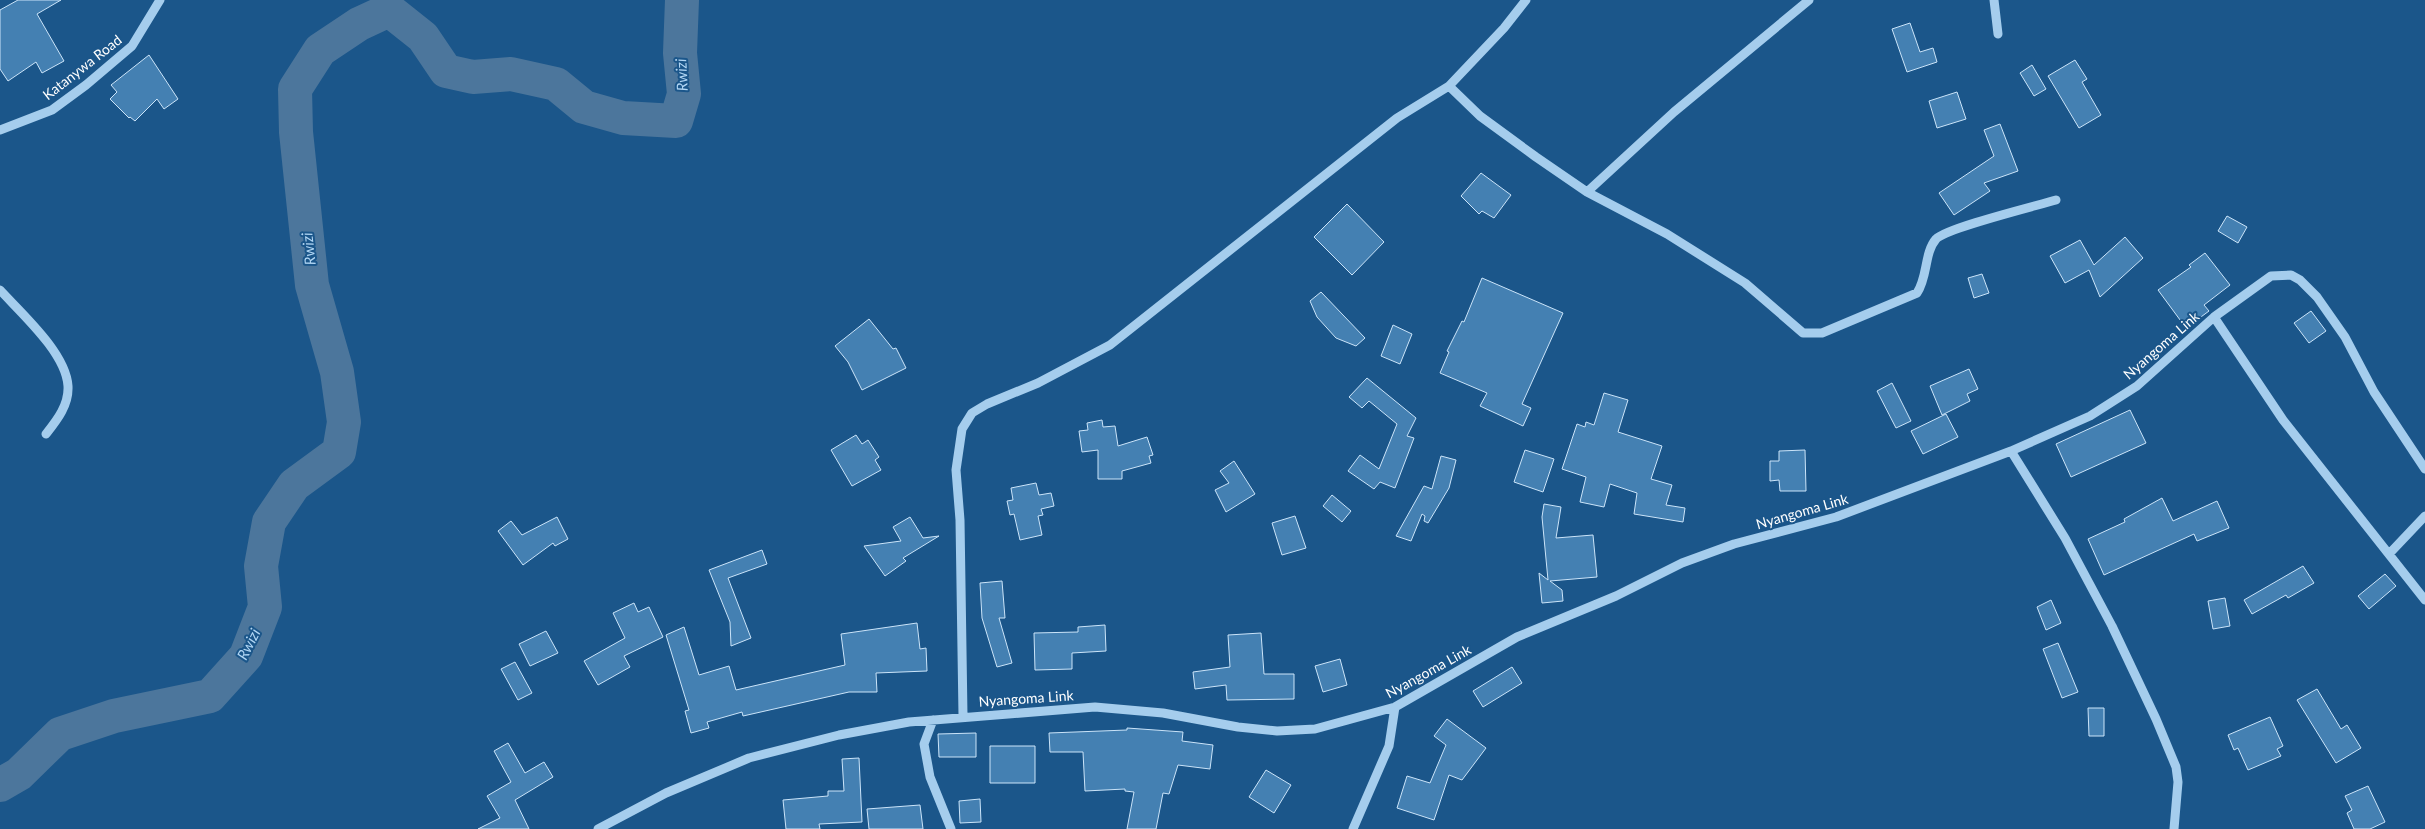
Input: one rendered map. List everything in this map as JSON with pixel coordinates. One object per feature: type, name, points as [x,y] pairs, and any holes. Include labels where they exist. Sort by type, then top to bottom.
[{"type":"street","name":"Katanywa Road","points":[[0,130],[52,110],[86,85],[132,46],[160,0]]},
{"type":"street","points":[[963,716],[960,520],[956,470],[962,429],[972,413],[987,404],[1038,384],[1110,345],[1397,118],[1449,86],[1504,28],[1526,0]]},
{"type":"street","points":[[1587,192],[1674,112],[1809,0]]},
{"type":"street","points":[[1994,0],[1998,34]]},
{"type":"street","points":[[1449,86],[1480,116],[1587,192],[1667,234],[1745,283],[1803,333],[1822,333],[1917,293],[1924,282],[1930,252],[1937,239],[1955,230],[2056,200]]},
{"type":"street","name":"Nyangoma Link","points":[[598,829],[666,793],[749,758],[839,735],[910,722],[963,716],[1095,707],[1163,713],[1238,727],[1277,731],[1315,729],[1395,707],[1517,637],[1616,596],[1682,564],[1734,544],[1836,517],[2011,451],[2090,416],[2137,386],[2214,317],[2270,276],[2291,275],[2300,280],[2317,297],[2345,337],[2374,392],[2425,469]]},
{"type":"street","points":[[0,290],[52,348],[66,377],[68,388],[63,409],[46,434]]},
{"type":"street","points":[[2214,317],[2283,420],[2425,600]]},
{"type":"street","points":[[2011,451],[2070,547],[2112,626],[2156,719],[2176,766],[2178,782],[2174,829]]},
{"type":"street","points":[[2389,554],[2425,516]]},
{"type":"street","points":[[1353,829],[1389,746],[1395,707]]},
{"type":"street","points":[[933,720],[924,744],[930,777],[951,829]]},
{"type":"building","points":[[18,0],[61,0],[37,14],[64,61],[42,73],[36,62],[8,81],[0,69],[0,10]]},
{"type":"building","points":[[1910,23],[1920,52],[1933,48],[1937,62],[1907,72],[1892,29]]},
{"type":"building","points":[[149,55],[178,99],[164,109],[157,99],[135,121],[129,118],[110,99],[117,92],[111,85]]},
{"type":"building","points":[[2075,60],[2087,79],[2082,82],[2101,115],[2079,128],[2048,76]]},
{"type":"building","points":[[2032,65],[2046,89],[2034,96],[2020,73]]},
{"type":"building","points":[[1957,92],[1966,119],[1937,128],[1929,101]]},
{"type":"building","points":[[2000,124],[2018,171],[1984,183],[1990,191],[1954,215],[1939,193],[1994,156],[1984,130]]},
{"type":"building","points":[[1481,173],[1511,195],[1494,218],[1482,211],[1479,214],[1461,196]]},
{"type":"building","points":[[1347,204],[1384,242],[1352,275],[1314,237]]},
{"type":"building","points":[[2227,216],[2247,227],[2238,243],[2218,231]]},
{"type":"building","points":[[2125,237],[2143,258],[2100,297],[2089,270],[2065,283],[2050,256],[2080,240],[2094,265]]},
{"type":"building","points":[[2205,253],[2230,285],[2204,305],[2209,311],[2186,328],[2158,290],[2191,267],[2189,265]]},
{"type":"building","points":[[1982,274],[1989,293],[1974,298],[1968,278]]},
{"type":"building","points":[[1482,278],[1563,313],[1522,404],[1531,408],[1523,426],[1480,406],[1487,393],[1440,373],[1449,352],[1447,351],[1462,321],[1464,322]]},
{"type":"building","points":[[1321,292],[1365,338],[1356,346],[1336,338],[1317,317],[1310,301]]},
{"type":"building","points":[[2311,311],[2326,331],[2309,343],[2294,323]]},
{"type":"building","points":[[869,319],[893,349],[896,348],[906,368],[862,390],[848,362],[835,346]]},
{"type":"building","points":[[1393,325],[1412,334],[1400,364],[1381,356]]},
{"type":"building","points":[[1969,369],[1978,389],[1967,394],[1970,401],[1942,415],[1930,386]]},
{"type":"building","points":[[1367,378],[1416,418],[1407,436],[1414,438],[1395,488],[1380,482],[1374,489],[1348,471],[1360,455],[1379,469],[1397,424],[1369,401],[1362,408],[1349,397]]},
{"type":"building","points":[[1892,383],[1911,421],[1896,428],[1877,391]]},
{"type":"building","points":[[1604,393],[1628,400],[1618,432],[1662,446],[1651,479],[1672,485],[1666,505],[1685,508],[1683,522],[1634,514],[1637,493],[1610,484],[1604,507],[1580,502],[1586,477],[1562,469],[1577,424],[1585,427],[1586,422],[1594,425]]},
{"type":"building","points":[[2130,410],[2146,443],[2071,477],[2056,444]]},
{"type":"building","points":[[1946,414],[1958,437],[1923,454],[1911,431]]},
{"type":"building","points":[[1102,420],[1103,427],[1115,426],[1118,446],[1147,437],[1153,455],[1149,456],[1151,463],[1122,471],[1122,479],[1098,479],[1098,450],[1082,452],[1079,431],[1088,430],[1087,423]]},
{"type":"building","points":[[856,435],[862,444],[868,440],[879,457],[875,460],[881,470],[852,486],[831,450]]},
{"type":"building","points":[[1525,450],[1554,459],[1543,492],[1514,482]]},
{"type":"building","points":[[1805,450],[1806,491],[1780,491],[1779,480],[1770,481],[1770,461],[1779,461],[1779,451]]},
{"type":"building","points":[[1441,456],[1456,460],[1449,488],[1428,523],[1424,521],[1425,516],[1422,514],[1411,541],[1396,536],[1424,486],[1432,489]]},
{"type":"building","points":[[1234,461],[1255,494],[1226,512],[1215,490],[1229,483],[1220,471]]},
{"type":"building","points":[[1036,483],[1039,495],[1051,493],[1054,506],[1041,509],[1043,515],[1038,516],[1042,535],[1020,540],[1014,514],[1010,515],[1007,501],[1013,500],[1011,488]]},
{"type":"building","points":[[1332,495],[1351,511],[1342,522],[1323,506]]},
{"type":"building","points":[[2162,498],[2173,521],[2217,501],[2229,528],[2197,541],[2194,534],[2104,575],[2088,539],[2125,522],[2124,519]]},
{"type":"building","points":[[1544,504],[1561,507],[1556,538],[1593,535],[1597,577],[1550,581],[1562,590],[1563,601],[1542,603],[1539,573],[1548,580],[1542,517]]},
{"type":"building","points":[[1295,516],[1306,548],[1282,555],[1272,523]]},
{"type":"building","points":[[557,517],[568,539],[555,546],[553,543],[523,565],[498,531],[511,521],[522,535]]},
{"type":"building","points":[[910,517],[923,538],[939,536],[903,558],[906,561],[885,576],[864,546],[901,541],[893,527]]},
{"type":"building","points":[[762,550],[767,564],[728,578],[751,638],[731,646],[730,622],[709,570]]},
{"type":"building","points":[[2303,566],[2314,583],[2288,598],[2286,595],[2252,614],[2244,600]]},
{"type":"building","points":[[2385,574],[2396,586],[2369,609],[2358,596]]},
{"type":"building","points":[[1002,581],[1005,618],[999,618],[1012,663],[997,667],[982,618],[980,583]]},
{"type":"building","points":[[2225,598],[2230,626],[2213,629],[2208,601]]},
{"type":"building","points":[[2051,600],[2061,623],[2046,630],[2037,607]]},
{"type":"building","points":[[634,603],[638,612],[649,607],[663,637],[624,656],[630,667],[598,685],[584,661],[625,638],[613,613]]},
{"type":"building","points":[[917,623],[920,649],[926,648],[927,671],[876,673],[877,692],[849,692],[743,716],[742,712],[707,722],[709,728],[691,733],[685,711],[689,710],[666,635],[684,627],[699,675],[729,666],[736,690],[845,665],[841,634]]},
{"type":"building","points":[[1105,625],[1106,651],[1072,653],[1072,669],[1035,670],[1034,633],[1078,632],[1078,627]]},
{"type":"building","points":[[546,631],[558,653],[530,666],[519,644]]},
{"type":"building","points":[[1261,633],[1264,674],[1294,674],[1294,699],[1227,700],[1226,685],[1195,689],[1193,672],[1230,667],[1228,635]]},
{"type":"building","points":[[2058,643],[2078,692],[2062,698],[2043,649]]},
{"type":"building","points":[[1340,659],[1347,685],[1323,692],[1315,666]]},
{"type":"building","points":[[515,662],[532,693],[518,700],[501,669]]},
{"type":"building","points":[[1512,667],[1522,683],[1483,707],[1473,691]]},
{"type":"building","points":[[2317,689],[2341,729],[2347,725],[2361,748],[2336,763],[2297,700]]},
{"type":"building","points":[[2088,708],[2104,708],[2104,736],[2089,736]]},
{"type":"building","points":[[2270,717],[2283,746],[2277,749],[2281,756],[2248,770],[2238,748],[2234,750],[2228,735]]},
{"type":"building","points":[[1447,719],[1486,748],[1462,780],[1449,775],[1434,820],[1397,808],[1407,776],[1430,783],[1446,745],[1434,736]]},
{"type":"building","points":[[1127,728],[1183,732],[1182,741],[1213,745],[1210,769],[1178,765],[1169,794],[1163,793],[1156,829],[1127,829],[1134,792],[1125,791],[1125,789],[1085,791],[1083,752],[1050,752],[1049,733],[1127,730]]},
{"type":"building","points":[[976,733],[976,757],[939,757],[938,734]]},
{"type":"building","points":[[508,743],[525,773],[544,762],[553,777],[515,800],[529,829],[478,829],[500,818],[487,796],[511,782],[494,751]]},
{"type":"building","points":[[990,746],[1035,746],[1035,783],[990,783]]},
{"type":"building","points":[[859,758],[862,822],[819,824],[820,829],[786,829],[783,800],[828,796],[828,791],[844,791],[842,759]]},
{"type":"building","points":[[1266,770],[1291,785],[1274,813],[1249,797]]},
{"type":"building","points":[[2368,786],[2385,822],[2370,829],[2354,829],[2347,813],[2352,810],[2345,796]]},
{"type":"building","points":[[980,799],[981,822],[960,823],[959,801]]},
{"type":"building","points":[[920,805],[923,829],[869,829],[867,809]]},
{"type":"waterway","name":"Rwizi","points":[[0,785],[19,774],[60,734],[114,716],[210,696],[246,656],[265,607],[261,566],[269,522],[294,485],[339,452],[344,422],[337,372],[312,285],[296,132],[295,89],[320,50],[359,24],[389,10],[423,37],[446,71],[473,77],[511,74],[556,84],[584,107],[623,118],[676,121],[684,94],[680,53],[682,0]]}]
